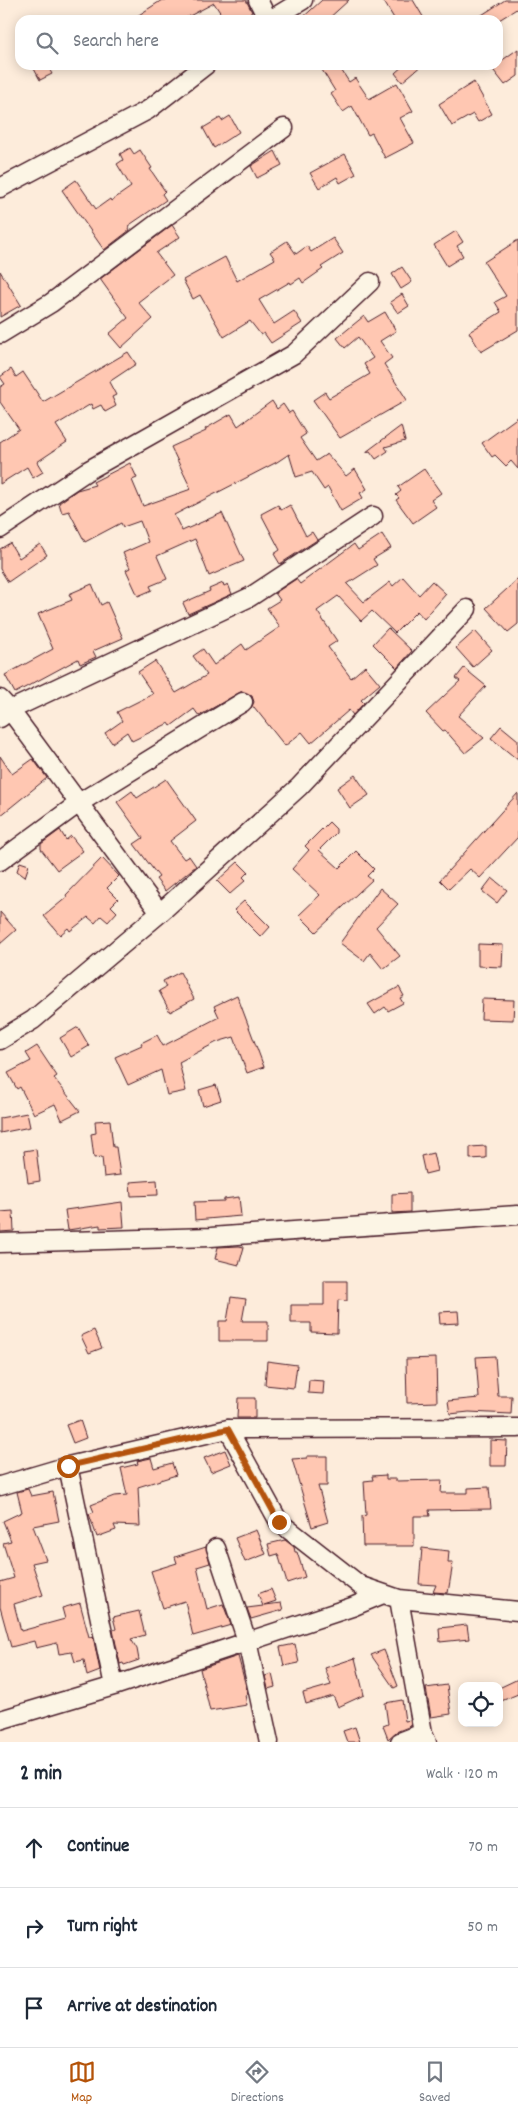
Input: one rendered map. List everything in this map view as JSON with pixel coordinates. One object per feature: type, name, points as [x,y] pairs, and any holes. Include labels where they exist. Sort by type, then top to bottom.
[{"type":"street","points":[[258,0],[266,15]]},
{"type":"street","points":[[278,15],[303,0]]},
{"type":"street","points":[[0,188],[148,110],[200,70]]},
{"type":"street","points":[[0,334],[52,303],[284,128]]},
{"type":"street","points":[[0,529],[87,471],[294,354],[370,282]]},
{"type":"street","points":[[160,912],[79,803],[3,709],[250,597],[373,516]]},
{"type":"street","points":[[0,1040],[33,1020],[160,912],[299,786],[467,609]]},
{"type":"street","points":[[0,861],[79,803],[243,702]]},
{"type":"street","points":[[0,1243],[211,1237],[518,1215]]},
{"type":"street","points":[[0,1486],[68,1466],[228,1429],[518,1428]]},
{"type":"street","points":[[228,1429],[279,1522],[360,1586],[391,1596],[518,1611]]},
{"type":"street","points":[[68,1466],[114,1686]]},
{"type":"street","points":[[216,1548],[247,1641],[269,1742]]},
{"type":"street","points":[[0,1720],[114,1686],[247,1641],[391,1596]]},
{"type":"street","points":[[391,1596],[425,1738],[400,1742]]},
{"type":"building","points":[[162,0],[246,0],[252,12],[248,15],[222,15],[214,3],[191,15],[139,15]]},
{"type":"building","points":[[322,0],[349,0],[332,15],[306,15]]},
{"type":"building","points":[[383,0],[413,0],[422,15],[392,15]]},
{"type":"building","points":[[505,0],[518,0],[518,8],[503,17],[503,15],[482,15]]},
{"type":"building","points":[[518,49],[518,76],[505,85],[494,71],[503,70],[503,60]]},
{"type":"building","points":[[35,70],[50,70],[52,74],[40,80]]},
{"type":"building","points":[[322,70],[341,70],[349,82],[355,78],[369,99],[397,83],[413,111],[400,118],[414,143],[385,158],[372,133],[368,135],[352,106],[343,112],[331,94],[335,91]]},
{"type":"building","points":[[398,70],[416,70],[402,82],[395,73]]},
{"type":"building","points":[[474,82],[492,114],[478,122],[473,114],[452,126],[439,104]]},
{"type":"building","points":[[230,116],[239,132],[214,148],[203,128],[220,118],[222,121]]},
{"type":"building","points":[[130,148],[134,154],[140,150],[165,191],[162,194],[166,200],[128,226],[130,230],[104,250],[62,190],[76,180],[96,209],[110,199],[111,201],[131,187],[117,164],[123,160],[120,154]]},
{"type":"building","points":[[275,151],[282,165],[257,178],[251,166]]},
{"type":"building","points":[[345,154],[356,174],[340,183],[337,177],[319,188],[310,173]]},
{"type":"building","points":[[172,225],[180,237],[156,253],[173,275],[138,302],[153,319],[121,348],[109,334],[128,318],[100,279]]},
{"type":"building","points":[[456,231],[463,242],[457,246],[463,256],[447,266],[434,245]]},
{"type":"building","points":[[333,238],[343,253],[321,267],[323,269],[303,283],[300,278],[259,300],[274,324],[294,311],[302,323],[271,343],[264,333],[261,335],[250,321],[224,337],[200,295],[193,299],[183,280],[225,257],[237,281],[275,259],[270,252],[287,241],[296,254],[307,246],[311,252]]},
{"type":"building","points":[[518,240],[518,330],[481,352],[469,332],[501,312],[495,302],[506,296],[484,262]]},
{"type":"building","points":[[402,267],[412,282],[401,289],[392,274]]},
{"type":"building","points":[[0,271],[21,305],[0,317]]},
{"type":"building","points":[[402,294],[409,306],[398,313],[390,302]]},
{"type":"building","points":[[385,312],[396,331],[380,341],[392,358],[384,364],[407,400],[340,438],[313,400],[325,392],[329,398],[370,374],[364,364],[373,358],[358,337],[345,348],[337,338],[364,316],[368,322]]},
{"type":"building","points":[[128,352],[136,364],[109,382],[116,395],[112,397],[116,406],[105,412],[101,405],[93,409],[91,404],[56,425],[67,442],[37,462],[43,472],[33,478],[27,467],[0,484],[0,442],[19,429],[0,402],[0,387],[5,384],[0,377],[11,369],[16,377],[23,372],[43,402]]},
{"type":"building","points":[[272,401],[277,409],[283,404],[289,413],[292,411],[306,434],[300,438],[316,461],[327,454],[346,476],[355,469],[367,489],[360,493],[363,498],[341,511],[328,487],[324,490],[312,472],[296,477],[289,454],[174,515],[182,531],[222,513],[244,561],[209,576],[195,539],[157,556],[167,579],[150,586],[152,590],[138,596],[126,570],[130,568],[123,553],[148,542],[140,521],[123,527],[121,523],[85,542],[69,511],[62,513],[59,503],[77,490],[95,485],[93,482],[130,463],[137,478],[132,480],[143,506],[191,489],[171,447],[206,431],[205,429],[231,414],[238,426]]},
{"type":"building","points":[[518,417],[518,469],[511,461],[506,466],[495,455],[492,457],[482,443]]},
{"type":"building","points":[[401,426],[405,441],[385,447],[388,451],[376,459],[370,451],[366,452]]},
{"type":"building","points":[[424,469],[441,493],[431,500],[436,507],[413,523],[396,500],[399,498],[396,495],[401,491],[398,487]]},
{"type":"building","points":[[278,505],[281,510],[290,505],[306,536],[312,532],[317,540],[280,564],[274,554],[280,550],[261,514]]},
{"type":"building","points":[[382,534],[391,548],[373,559],[377,565],[347,584],[364,602],[390,582],[393,586],[403,577],[419,595],[432,581],[446,594],[424,619],[417,611],[395,633],[372,611],[361,621],[338,596],[317,611],[337,641],[328,647],[351,678],[365,666],[380,684],[361,700],[364,703],[353,715],[349,710],[311,743],[302,732],[285,746],[254,707],[251,708],[254,702],[252,696],[242,691],[199,716],[194,709],[171,726],[169,723],[132,741],[127,732],[112,743],[105,733],[122,721],[117,712],[153,694],[138,672],[155,661],[176,693],[207,675],[193,656],[203,649],[214,665],[242,644],[246,650],[280,627],[267,608],[280,600],[275,593],[296,579],[300,584],[354,544],[358,550]]},
{"type":"building","points":[[10,543],[19,558],[40,544],[47,555],[8,582],[0,569],[0,549]]},
{"type":"building","points":[[518,579],[518,624],[508,632],[486,608]]},
{"type":"building","points":[[223,583],[224,586],[228,584],[232,594],[188,614],[183,603]]},
{"type":"building","points":[[92,584],[101,605],[107,602],[123,638],[93,651],[96,657],[80,664],[78,659],[15,693],[5,675],[53,649],[38,614],[72,600],[69,594]]},
{"type":"building","points":[[388,628],[412,651],[397,668],[373,644]]},
{"type":"building","points":[[475,631],[492,650],[473,667],[456,648]]},
{"type":"building","points":[[464,668],[486,686],[458,716],[484,738],[465,753],[445,730],[443,731],[426,713],[460,681],[456,678]]},
{"type":"building","points":[[501,726],[518,740],[518,760],[491,738]]},
{"type":"building","points":[[0,756],[12,774],[33,759],[47,778],[0,816]]},
{"type":"building","points":[[355,775],[369,795],[350,808],[337,788]]},
{"type":"building","points":[[166,779],[196,821],[170,841],[184,859],[189,856],[196,866],[165,891],[156,879],[159,877],[134,844],[143,838],[117,802],[132,791],[137,798]]},
{"type":"building","points":[[518,793],[518,837],[480,878],[470,869],[449,889],[440,880]]},
{"type":"building","points":[[329,822],[336,829],[336,833],[319,850],[339,868],[356,851],[374,869],[367,876],[372,880],[316,932],[299,915],[320,895],[292,869],[309,850],[305,846]]},
{"type":"building","points":[[60,830],[66,840],[71,836],[83,851],[57,870],[41,849],[41,844]]},
{"type":"building","points":[[102,858],[119,876],[107,888],[118,899],[111,906],[117,912],[108,922],[101,916],[95,923],[88,917],[70,931],[68,928],[60,935],[44,916],[67,897],[66,895]]},
{"type":"building","points":[[20,862],[29,865],[25,877],[17,871]]},
{"type":"building","points":[[238,862],[248,872],[243,877],[246,880],[230,894],[217,881]]},
{"type":"building","points":[[492,878],[507,890],[497,903],[482,891]]},
{"type":"building","points":[[380,888],[398,904],[376,927],[400,956],[383,969],[370,953],[364,961],[340,943]]},
{"type":"building","points":[[244,901],[270,927],[261,937],[234,910]]},
{"type":"building","points":[[0,912],[16,930],[0,944]]},
{"type":"building","points":[[478,944],[503,945],[502,967],[478,966]]},
{"type":"building","points":[[180,972],[194,999],[170,1012],[159,991],[166,987],[163,981]]},
{"type":"building","points":[[399,987],[404,996],[400,998],[403,1003],[388,1011],[385,1007],[375,1014],[368,1004]]},
{"type":"building","points":[[237,995],[264,1067],[247,1073],[234,1037],[217,1042],[179,1062],[186,1091],[167,1095],[161,1070],[128,1085],[115,1057],[142,1045],[141,1043],[157,1035],[163,1046],[219,1017],[214,1006]]},
{"type":"building","points":[[482,999],[514,1000],[513,1020],[481,1019]]},
{"type":"building","points":[[78,1027],[89,1046],[71,1057],[60,1038]]},
{"type":"building","points":[[37,1046],[57,1076],[54,1078],[80,1111],[62,1120],[55,1104],[34,1114],[20,1087],[17,1089],[8,1073],[31,1061],[26,1053]]},
{"type":"building","points":[[216,1085],[221,1100],[203,1106],[199,1090]]},
{"type":"building","points":[[27,1113],[30,1127],[0,1133],[0,1118]]},
{"type":"building","points":[[110,1120],[113,1147],[116,1147],[120,1175],[104,1177],[102,1157],[94,1158],[91,1134],[96,1133],[95,1121]]},
{"type":"building","points":[[486,1146],[486,1158],[470,1159],[470,1147]]},
{"type":"building","points":[[36,1149],[40,1181],[28,1183],[24,1151]]},
{"type":"building","points":[[433,1153],[437,1171],[425,1174],[421,1156]]},
{"type":"building","points":[[157,1180],[158,1195],[131,1196],[130,1182]]},
{"type":"building","points":[[410,1193],[410,1212],[392,1213],[392,1194]]},
{"type":"building","points":[[239,1197],[241,1216],[195,1220],[194,1202],[224,1201],[224,1199]]},
{"type":"building","points":[[122,1202],[124,1227],[100,1228],[100,1225],[68,1230],[65,1210]]},
{"type":"building","points":[[13,1211],[14,1231],[0,1232],[0,1212]]},
{"type":"building","points":[[218,1247],[244,1247],[239,1265],[215,1259]]},
{"type":"building","points":[[324,1281],[347,1281],[347,1301],[338,1300],[337,1333],[311,1332],[311,1323],[291,1323],[291,1305],[324,1305]]},
{"type":"building","points":[[231,1297],[246,1299],[242,1321],[268,1321],[268,1341],[219,1341],[219,1321],[227,1321]]},
{"type":"building","points":[[458,1311],[459,1323],[440,1324],[439,1312]]},
{"type":"building","points":[[94,1330],[102,1348],[89,1353],[81,1336]]},
{"type":"building","points":[[495,1356],[498,1396],[512,1396],[511,1414],[469,1412],[450,1414],[448,1401],[479,1398],[476,1357]]},
{"type":"building","points":[[436,1358],[437,1402],[407,1403],[406,1359]]},
{"type":"building","points":[[267,1361],[297,1365],[294,1388],[265,1385]]},
{"type":"building","points":[[309,1380],[324,1381],[323,1394],[308,1393]]},
{"type":"building","points":[[238,1398],[255,1398],[255,1418],[237,1418]]},
{"type":"building","points":[[80,1420],[86,1438],[73,1443],[66,1425]]},
{"type":"building","points":[[490,1440],[507,1441],[506,1466],[490,1466]]},
{"type":"building","points":[[225,1450],[231,1464],[211,1472],[204,1458]]},
{"type":"building","points":[[307,1456],[327,1456],[327,1486],[318,1486],[328,1522],[312,1527],[292,1459],[307,1458]]},
{"type":"building","points":[[151,1458],[154,1468],[172,1463],[176,1475],[138,1487],[140,1526],[114,1525],[116,1530],[97,1537],[89,1514],[94,1512],[91,1505],[114,1496],[127,1495],[121,1468],[138,1464],[137,1461]]},
{"type":"building","points":[[386,1475],[386,1479],[396,1479],[396,1481],[442,1480],[441,1493],[468,1493],[468,1488],[489,1487],[491,1509],[429,1510],[430,1516],[414,1516],[414,1546],[363,1546],[362,1516],[366,1515],[364,1481],[373,1480],[372,1476]]},
{"type":"building","points":[[28,1489],[31,1496],[53,1492],[59,1521],[33,1526],[46,1560],[32,1563],[43,1595],[14,1604],[21,1631],[65,1619],[62,1608],[80,1603],[89,1637],[93,1636],[100,1671],[87,1676],[84,1660],[75,1662],[72,1652],[59,1654],[57,1643],[36,1648],[34,1641],[11,1647],[0,1607],[0,1582],[14,1578],[3,1543],[11,1541],[3,1521],[22,1512],[17,1492]]},
{"type":"building","points":[[256,1530],[266,1554],[245,1562],[235,1538]]},
{"type":"building","points":[[285,1540],[297,1552],[305,1577],[287,1583],[278,1554],[271,1556],[268,1544]]},
{"type":"building","points":[[206,1547],[210,1563],[197,1567],[207,1609],[223,1604],[231,1625],[193,1636],[185,1601],[163,1608],[151,1571],[177,1563],[175,1557]]},
{"type":"building","points":[[422,1548],[449,1551],[448,1563],[453,1563],[448,1593],[433,1592],[436,1585],[419,1584]]},
{"type":"building","points":[[271,1589],[276,1601],[264,1605],[281,1603],[283,1610],[251,1619],[247,1608],[263,1606],[258,1594]]},
{"type":"building","points":[[139,1611],[145,1635],[131,1639],[137,1649],[139,1660],[124,1665],[123,1663],[120,1664],[113,1630],[116,1629],[113,1617]]},
{"type":"building","points":[[467,1625],[469,1639],[440,1642],[439,1628]]},
{"type":"building","points":[[295,1644],[299,1663],[284,1666],[280,1647]]},
{"type":"building","points":[[384,1650],[398,1686],[394,1688],[371,1655]]},
{"type":"building","points":[[238,1656],[248,1694],[245,1695],[247,1705],[210,1711],[200,1669]]},
{"type":"building","points":[[355,1658],[364,1695],[338,1707],[333,1696],[306,1704],[303,1693],[331,1685],[325,1668]]},
{"type":"building","points":[[272,1674],[275,1687],[268,1689],[265,1676]]},
{"type":"building","points":[[518,1679],[518,1694],[503,1700],[503,1686]]},
{"type":"building","points":[[447,1685],[451,1714],[431,1717],[426,1688]]},
{"type":"building","points":[[402,1700],[405,1721],[410,1720],[411,1726],[396,1732],[388,1739],[383,1726],[388,1724],[385,1703]]},
{"type":"building","points":[[355,1727],[360,1742],[347,1742],[343,1731]]},
{"type":"route","points":[[68,1466],[228,1429],[279,1522]]}]
